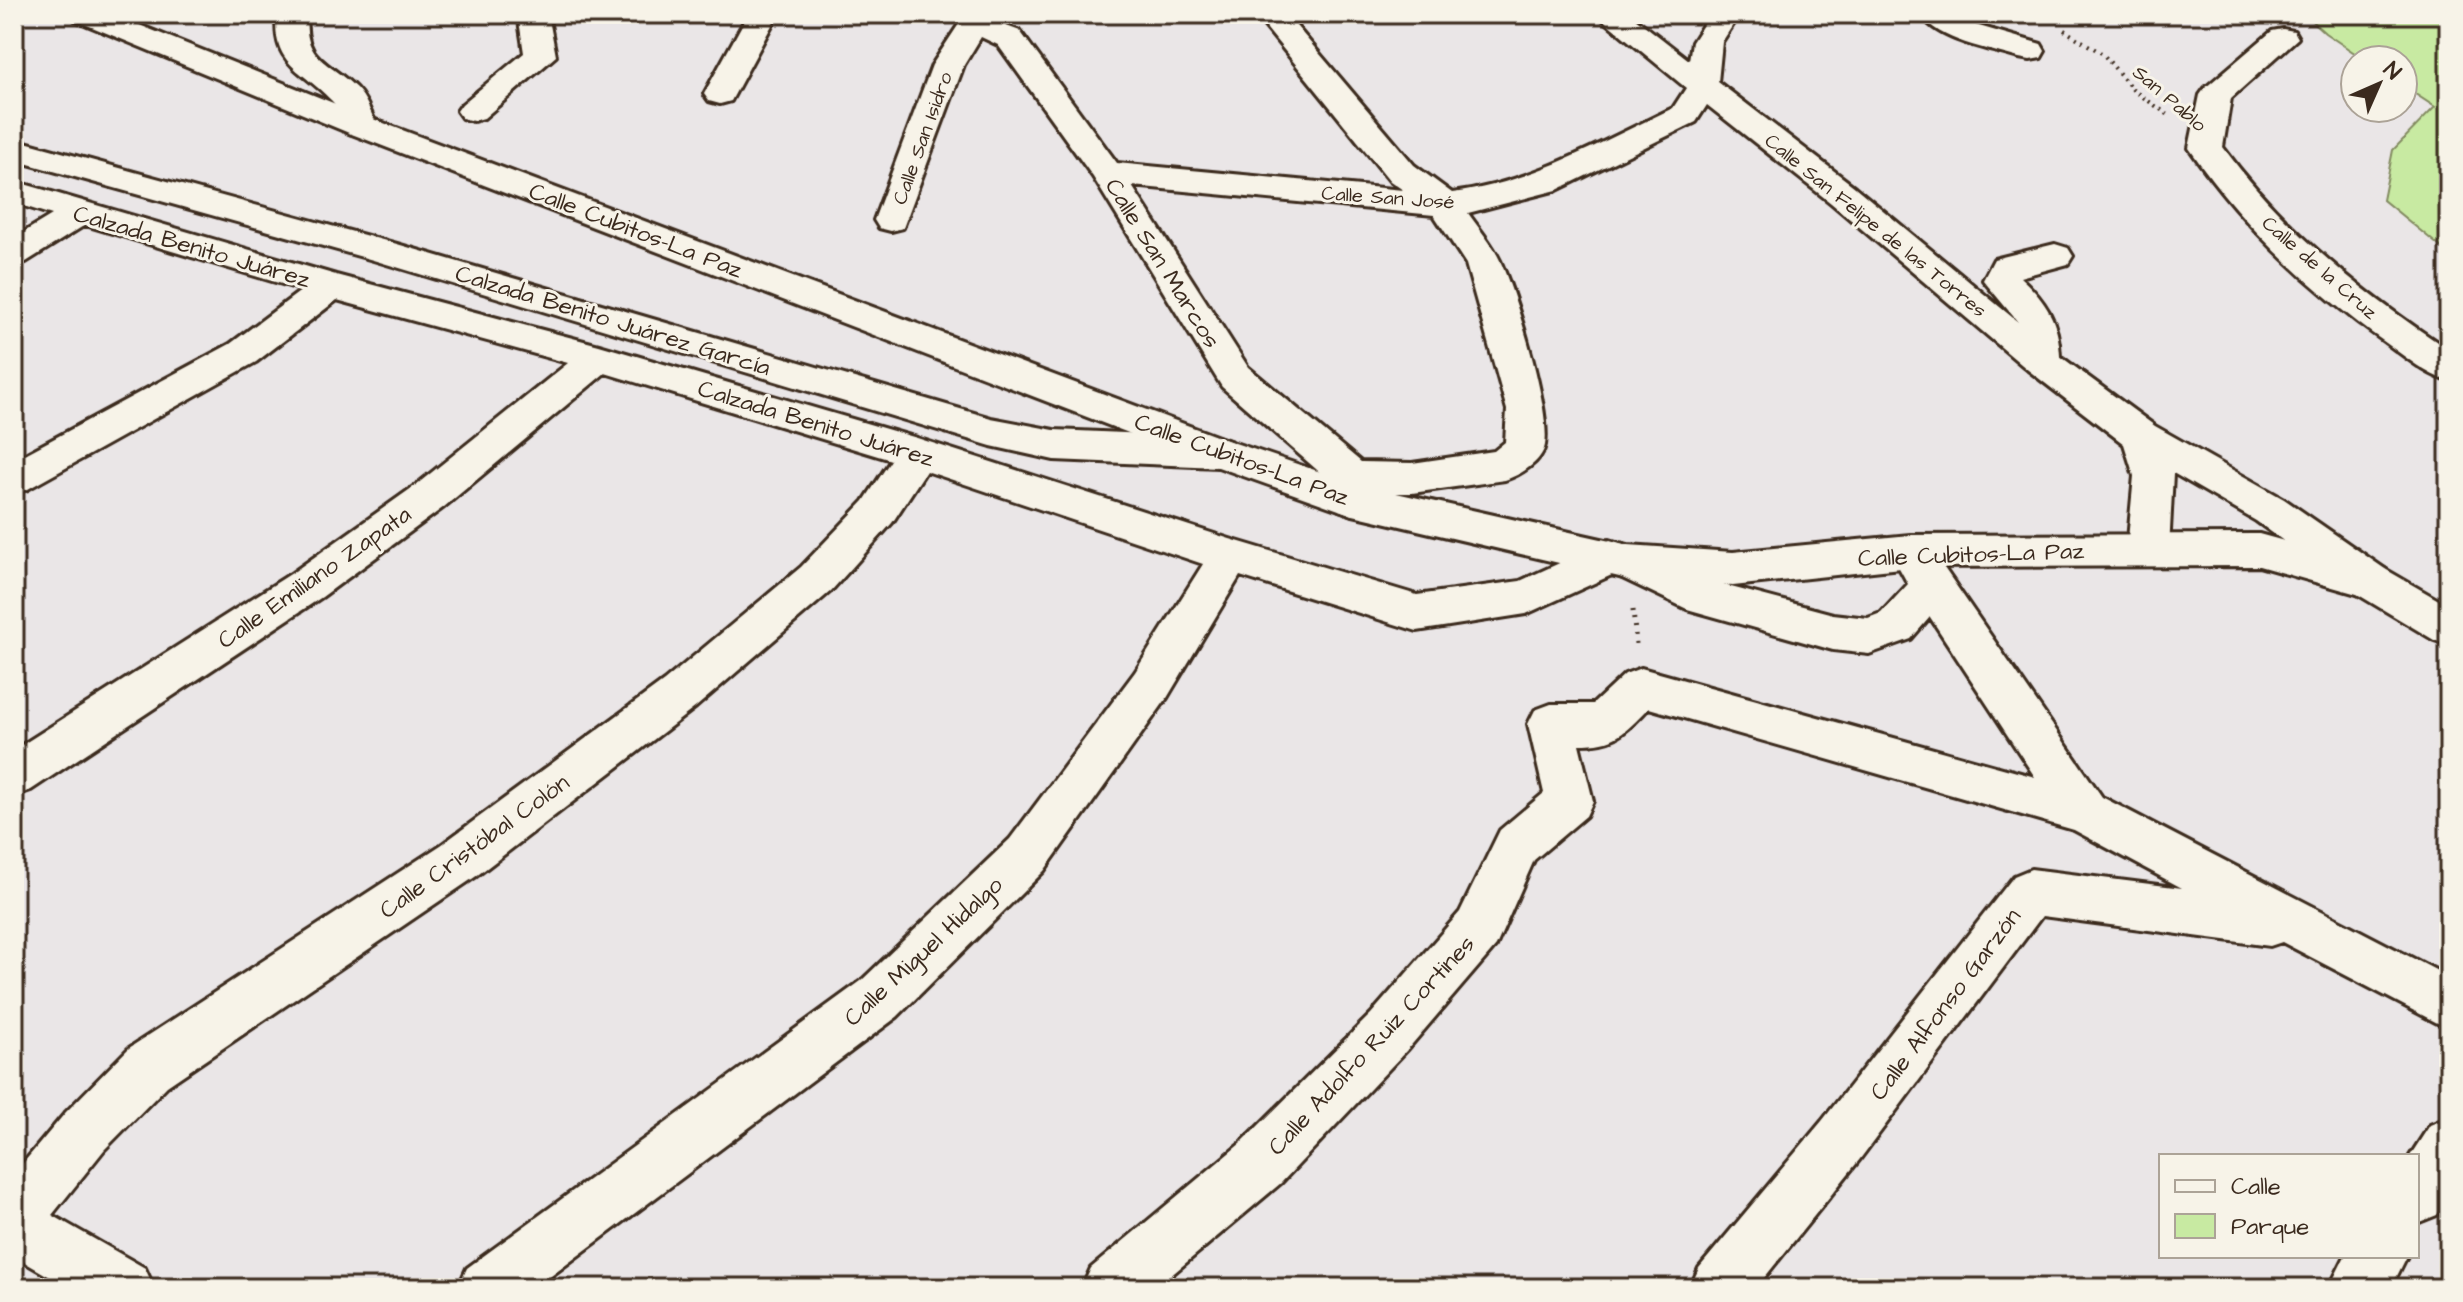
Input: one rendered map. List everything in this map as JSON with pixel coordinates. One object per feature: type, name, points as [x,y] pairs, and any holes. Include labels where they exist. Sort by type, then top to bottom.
[{"type":"street","name":"Calle Cubitos-La Paz","points":[[86,14],[361,126],[1218,452],[1619,560],[1733,569],[1922,569],[2148,550],[2259,550],[2370,581],[2449,627]]},
{"type":"street","points":[[292,14],[289,32],[304,64],[346,95],[361,126]]},
{"type":"street","points":[[473,111],[540,56],[533,14]]},
{"type":"street","points":[[720,94],[763,14]]},
{"type":"street","points":[[1270,14],[1402,173],[1445,205],[1484,263],[1526,410],[1525,447],[1505,465],[1353,488]]},
{"type":"street","name":"Calle San Felipe de las Torres","points":[[1611,14],[1843,195],[2041,361],[2141,436],[2270,510],[2370,581]]},
{"type":"street","points":[[1702,87],[1707,42],[1725,14]]},
{"type":"street","points":[[1935,14],[1961,30],[2030,51]]},
{"type":"street","name":"Calle San Marcos","points":[[975,19],[1009,38],[1107,173],[1235,377],[1353,488]]},
{"type":"street","name":"Calle San Isidro","points":[[891,220],[948,65],[975,19]]},
{"type":"street","points":[[2206,148],[2216,95],[2283,38]]},
{"type":"street","name":"Calle San José","points":[[1107,173],[1445,205],[1477,201],[1545,182],[1623,147],[1685,115],[1702,87]]},
{"type":"street","name":"Calle de la Cruz","points":[[2206,148],[2230,184],[2277,235],[2351,299],[2449,368]]},
{"type":"street","name":"Calzada Benito Juárez García","points":[[14,149],[385,252],[991,432],[1054,445],[1218,452]]},
{"type":"street","name":"Calzada Benito Juárez","points":[[14,192],[331,286],[599,358],[917,453],[1230,556],[1417,613],[1526,597],[1619,560]]},
{"type":"street","points":[[14,254],[79,213]]},
{"type":"street","points":[[2041,361],[2042,330],[2030,307],[2001,280],[2007,267],[2055,256]]},
{"type":"street","points":[[14,478],[243,353],[331,286]]},
{"type":"street","name":"Calle Emiliano Zapata","points":[[14,775],[307,585],[430,496],[599,358]]},
{"type":"street","points":[[2141,436],[2154,476],[2148,550]]},
{"type":"street","name":"Calle Cristóbal Colón","points":[[14,1218],[85,1131],[148,1067],[458,861],[680,694],[794,598],[816,579],[878,512],[917,453]]},
{"type":"street","name":"Calle Miguel Hidalgo","points":[[487,1288],[879,999],[1027,855],[1151,685],[1230,556]]},
{"type":"street","points":[[1619,560],[1702,597],[1833,632],[1869,636],[1896,626],[1922,569]]},
{"type":"street","points":[[1922,569],[2085,812]]},
{"type":"street","points":[[1641,687],[2085,812],[2449,1004]]},
{"type":"street","name":"Calle Adolfo Ruiz Cortines","points":[[1111,1288],[1261,1163],[1389,1032],[1478,929],[1517,845],[1569,801],[1551,724],[1603,724],[1641,687]]},
{"type":"street","name":"Calle Alfonso Garzón","points":[[1719,1288],[1841,1140],[2031,892],[2299,927]]},
{"type":"street","points":[[2419,1192],[2449,1144]]},
{"type":"street","points":[[14,1225],[125,1288]]},
{"type":"street","points":[[2358,1288],[2377,1258]]},
{"type":"path","name":"San Pablo","points":[[2054,23],[2103,54],[2133,90],[2176,120],[2206,148]]},
{"type":"path","points":[[1619,560],[1641,687]]},
{"type":"green space","points":[[2304,14],[2449,14],[2449,254],[2383,200],[2393,150],[2435,107],[2419,96],[2419,44],[2341,44]]}]
